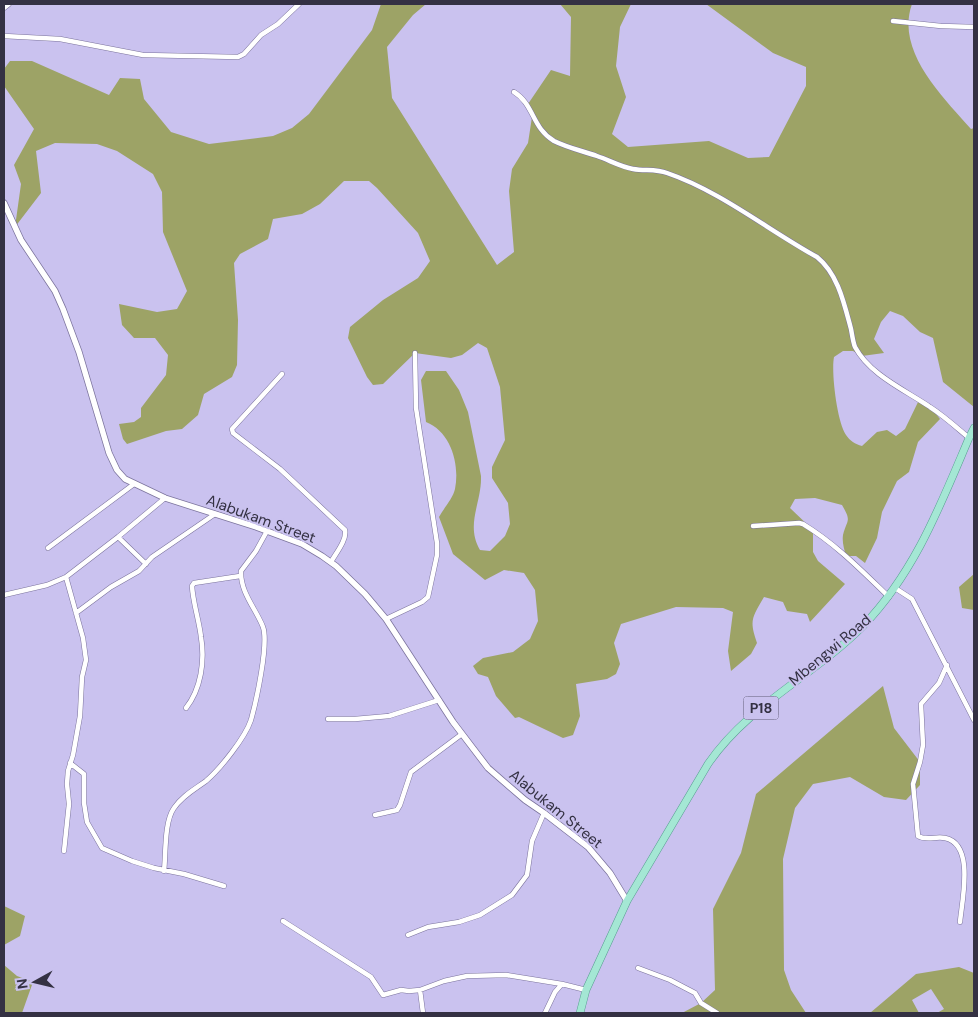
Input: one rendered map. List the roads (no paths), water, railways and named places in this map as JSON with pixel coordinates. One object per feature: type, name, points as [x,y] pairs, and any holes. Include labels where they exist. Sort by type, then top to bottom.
[{"type":"main road","name":"Mbengwi Road","points":[[580,1013],[586,990],[626,901],[720,745],[779,693],[829,656],[862,627],[889,597],[906,572],[938,512],[968,438],[974,428]]},
{"type":"street","points":[[4,8],[9,4]]},
{"type":"street","points":[[4,36],[60,39],[143,54],[238,57],[244,54],[261,35],[278,24],[299,4]]},
{"type":"street","points":[[893,21],[941,26],[974,26]]},
{"type":"street","points":[[514,92],[528,104],[532,117],[540,131],[553,140],[572,149],[633,169],[667,172],[706,189],[817,257],[828,269],[839,290],[855,346],[862,356],[886,379],[931,408],[968,438]]},
{"type":"street","name":"Alabukam Street","points":[[4,203],[21,240],[55,291],[63,309],[79,352],[109,453],[117,470],[125,479],[166,498],[267,531],[307,547],[331,562],[365,594],[386,619],[438,700],[488,768],[525,800],[588,847],[610,873],[626,901]]},
{"type":"street","points":[[386,619],[422,602],[428,597],[437,555],[416,408],[415,353]]},
{"type":"street","points":[[282,374],[232,429],[233,432],[280,469],[345,530],[344,539],[331,562]]},
{"type":"street","points":[[48,548],[134,484]]},
{"type":"street","points":[[4,595],[47,585],[66,577],[118,538],[166,498]]},
{"type":"street","points":[[76,612],[115,584],[139,571],[152,557],[215,514]]},
{"type":"street","points":[[753,526],[790,523],[803,524],[834,545],[889,597]]},
{"type":"street","points":[[164,871],[168,824],[173,809],[228,759],[250,722],[261,671],[264,633],[240,576],[241,571],[256,551],[267,531]]},
{"type":"street","points":[[118,538],[146,564]]},
{"type":"street","points":[[186,708],[194,697],[200,681],[202,662],[202,638],[192,586],[194,583],[240,576]]},
{"type":"street","points":[[64,851],[69,804],[67,784],[80,716],[82,677],[86,660],[83,638],[66,577]]},
{"type":"street","points":[[895,588],[912,599],[974,720]]},
{"type":"street","points":[[947,665],[939,683],[921,704],[923,745],[913,784],[918,836],[922,839],[945,838],[955,842],[963,855],[965,870],[960,922]]},
{"type":"street","points":[[328,719],[389,716],[438,700]]},
{"type":"street","points":[[375,815],[397,810],[411,772],[462,734]]},
{"type":"street","points":[[70,764],[84,774],[84,803],[87,822],[102,848],[132,861],[164,871],[184,874],[224,886]]},
{"type":"street","points":[[408,935],[428,927],[460,922],[480,915],[512,896],[527,876],[532,841],[544,813]]},
{"type":"street","points":[[283,921],[366,973],[371,977],[383,995],[401,990],[420,990],[444,981],[466,976],[506,975],[586,990]]},
{"type":"street","points":[[638,968],[670,980],[695,993],[701,1003],[717,1013]]},
{"type":"street","points":[[545,1013],[554,992],[562,984]]},
{"type":"street","points":[[420,990],[423,1013]]}]
